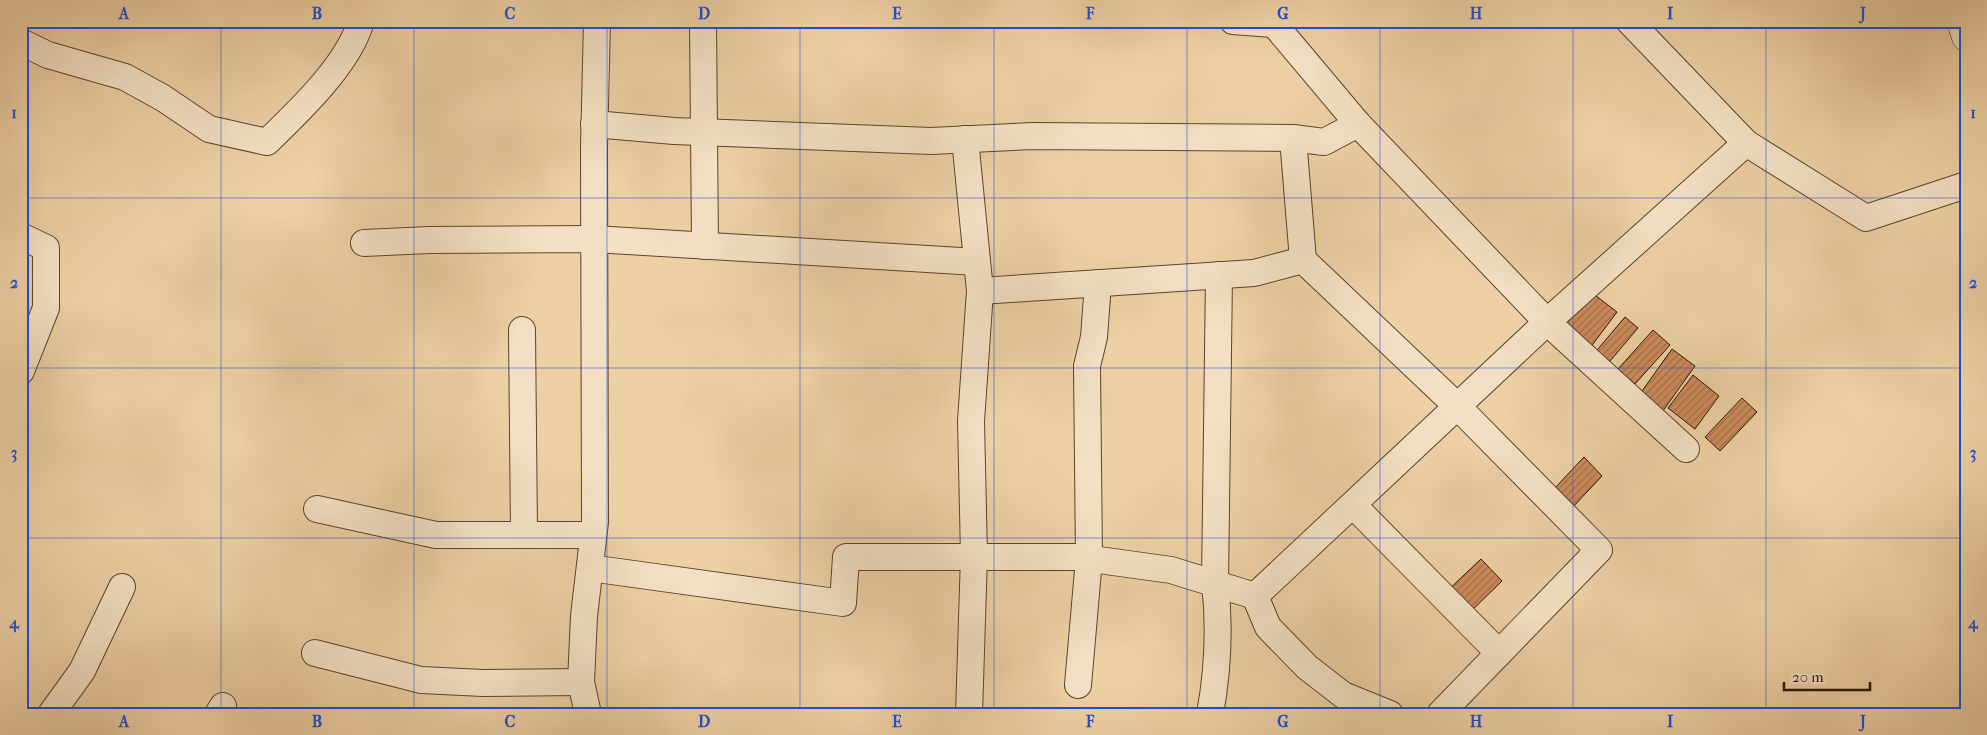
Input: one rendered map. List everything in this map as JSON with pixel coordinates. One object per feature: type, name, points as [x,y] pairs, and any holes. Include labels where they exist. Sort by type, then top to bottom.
[{"type":"main road","points":[[1960,21],[1966,37]]},
{"type":"street","points":[[21,42],[48,55],[125,77],[163,98],[209,129],[268,142],[326,81],[357,35],[360,21]]},
{"type":"street","points":[[588,714],[581,682],[584,616],[595,522],[594,124],[597,21]]},
{"type":"street","points":[[704,21],[704,246]]},
{"type":"street","points":[[1232,21],[1274,24],[1358,124],[1547,322],[1686,449]]},
{"type":"street","points":[[1629,21],[1746,143],[1866,218],[1966,185]]},
{"type":"street","points":[[594,124],[704,132],[931,141],[1032,136],[1293,138],[1324,142],[1358,124]]},
{"type":"street","points":[[1293,138],[1303,260],[1458,407],[1599,550],[1440,714]]},
{"type":"street","points":[[965,139],[980,292],[971,421],[974,556],[969,714]]},
{"type":"street","points":[[1255,596],[1547,322],[1746,143]]},
{"type":"street","points":[[21,236],[46,248],[46,308],[21,371]]},
{"type":"street","points":[[364,243],[429,240],[594,239],[977,262]]},
{"type":"street","points":[[980,292],[1254,273],[1303,260]]},
{"type":"street","points":[[1210,714],[1218,647],[1219,615],[1215,583],[1219,275]]},
{"type":"street","points":[[1078,686],[1089,559],[1087,366],[1094,337],[1098,283]]},
{"type":"street","points":[[522,330],[524,534]]},
{"type":"street","points":[[1353,505],[1499,653]]},
{"type":"street","points":[[317,509],[436,535],[594,535]]},
{"type":"street","points":[[590,568],[843,603],[846,557],[974,556],[1077,558],[1172,570],[1255,596],[1268,627],[1308,667],[1343,695],[1390,714]]},
{"type":"street","points":[[51,714],[82,671],[122,587]]},
{"type":"street","points":[[316,653],[421,680],[483,683],[581,682]]},
{"type":"building","points":[[1591,292],[1617,312],[1590,348],[1563,328]]},
{"type":"building","points":[[1625,317],[1638,328],[1605,367],[1592,356]]},
{"type":"building","points":[[1653,330],[1670,345],[1635,384],[1618,369]]},
{"type":"building","points":[[1672,349],[1695,366],[1660,415],[1637,398]]},
{"type":"building","points":[[1693,375],[1719,396],[1695,429],[1668,408]]},
{"type":"building","points":[[1742,398],[1757,412],[1720,451],[1705,437]]},
{"type":"building","points":[[1584,457],[1602,476],[1572,508],[1554,489]]},
{"type":"building","points":[[1481,559],[1502,581],[1467,615],[1446,592]]}]
